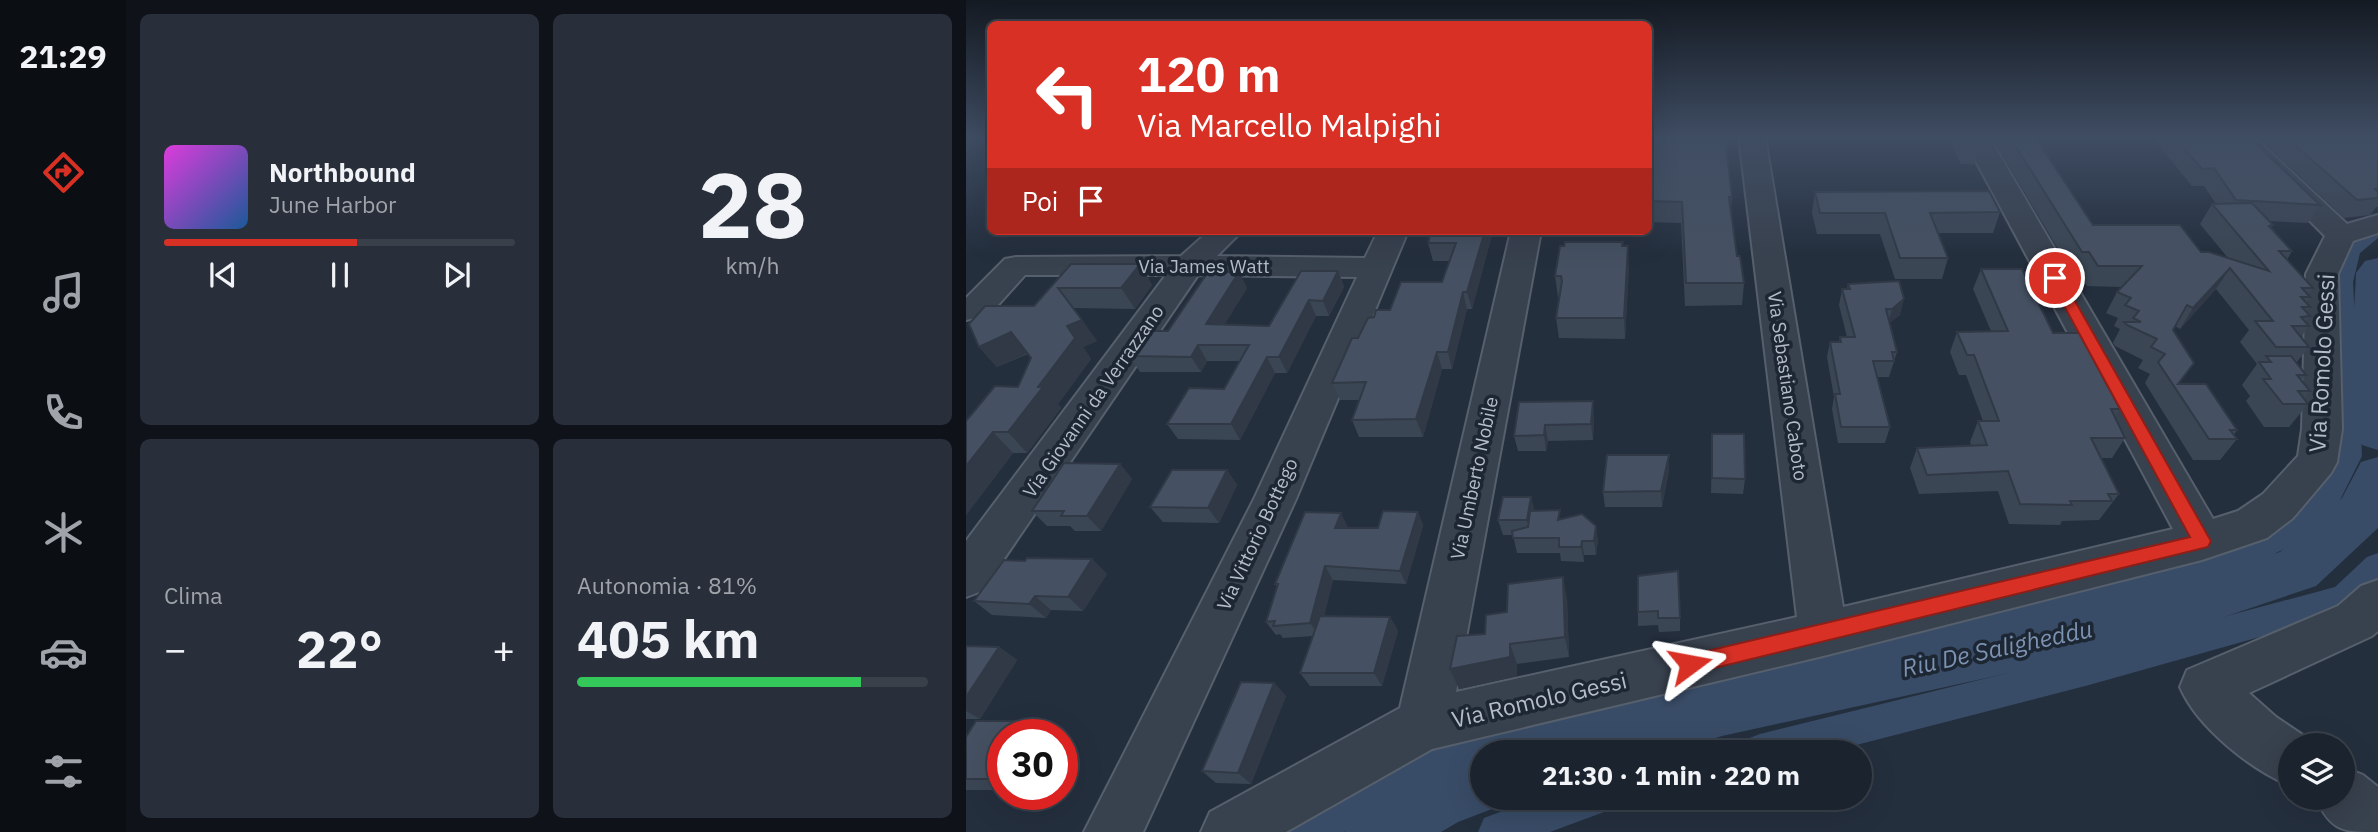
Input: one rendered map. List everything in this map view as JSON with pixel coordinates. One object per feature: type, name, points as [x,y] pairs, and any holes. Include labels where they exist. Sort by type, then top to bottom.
[{"type":"street","name":"Via Sebastiano Caboto","points":[[1758,176],[1824,634]]},
{"type":"street","points":[[1998,176],[2202,541]]},
{"type":"street","points":[[2279,176],[2341,235],[2378,224]]},
{"type":"street","name":"Via Giovanni da Verrazzano","points":[[966,577],[1189,265],[1223,235]]},
{"type":"street","name":"Via Umberto Nobile","points":[[1423,725],[1525,235]]},
{"type":"street","name":"Via Romolo Gessi","points":[[1230,832],[1423,725],[1824,634],[2202,541],[2252,525],[2278,506],[2317,461],[2322,429],[2322,274],[2341,235]]},
{"type":"street","name":"Via James Watt","points":[[970,311],[1016,266],[1189,265],[1384,250]]},
{"type":"street","name":"Via Vittorio Bottego","points":[[1113,832],[1275,499],[1384,250]]},
{"type":"street","points":[[2278,750],[2257,736],[2205,687],[2355,621],[2378,601]]},
{"type":"street","points":[[2355,804],[2378,822]]},
{"type":"building","points":[[1652,176],[1730,176],[1732,197],[1729,197],[1737,256],[1740,256],[1744,283],[1686,283],[1682,202],[1652,201]]},
{"type":"building","points":[[2034,176],[2061,176],[2093,225],[2180,225],[2201,252],[2209,252],[2269,271],[2212,204],[2252,203],[2292,251],[2279,251],[2313,288],[2302,288],[2310,297],[2301,297],[2310,307],[2302,307],[2310,316],[2301,317],[2309,326],[2292,326],[2309,347],[2276,347],[2255,321],[2273,321],[2230,268],[2193,308],[2187,305],[2173,330],[2194,363],[2178,384],[2206,384],[2237,430],[2230,430],[2237,439],[2209,439],[2158,362],[2165,354],[2151,347],[2157,339],[2124,322],[2141,322],[2133,318],[2139,311],[2125,305],[2131,298],[2117,292],[2142,266],[2098,266],[2089,252],[2082,252]]},
{"type":"building","points":[[2219,176],[2290,176],[2320,205],[2236,200]]},
{"type":"building","points":[[2330,176],[2378,176],[2378,189],[2375,189],[2378,198],[2357,200]]},
{"type":"building","points":[[1989,191],[2000,212],[1930,213],[1948,258],[1900,258],[1885,213],[1820,213],[1815,192]]},
{"type":"building","points":[[1430,235],[1484,235],[1467,292],[1463,292],[1448,352],[1437,352],[1416,419],[1352,420],[1366,382],[1332,383],[1352,338],[1358,338],[1368,318],[1374,317],[1376,310],[1390,310],[1401,282],[1442,282],[1456,243],[1428,243]]},
{"type":"building","points":[[1565,242],[1623,242],[1622,246],[1628,246],[1624,318],[1556,318],[1562,281],[1561,276],[1555,276],[1560,246],[1564,246]]},
{"type":"building","points":[[1071,264],[1140,264],[1121,288],[1058,288],[1082,320],[1067,326],[1075,338],[1038,387],[1043,387],[1008,432],[993,432],[966,466],[966,421],[995,386],[1018,387],[1031,358],[1011,332],[979,347],[969,324],[985,306],[1034,306]]},
{"type":"building","points":[[1981,269],[2022,269],[2053,333],[2079,333],[2120,409],[2111,409],[2125,438],[2091,438],[2119,494],[2108,494],[2112,501],[2070,501],[2072,505],[2020,504],[2008,471],[1927,475],[1917,448],[1987,445],[1978,421],[1999,421],[1974,355],[1967,355],[1957,332],[2008,331]]},
{"type":"building","points":[[1301,271],[1338,271],[1323,301],[1309,300],[1279,357],[1267,357],[1231,424],[1167,424],[1189,388],[1224,389],[1249,345],[1198,345],[1191,357],[1130,356],[1148,331],[1168,331],[1208,272],[1239,272],[1206,324],[1269,326]]},
{"type":"building","points":[[1899,281],[1904,299],[1892,309],[1886,309],[1897,352],[1892,352],[1894,361],[1873,361],[1890,427],[1841,427],[1835,394],[1840,394],[1830,342],[1841,342],[1840,337],[1855,337],[1842,289],[1850,289],[1848,284]]},
{"type":"building","points":[[2266,356],[2291,356],[2306,375],[2297,375],[2310,391],[2298,391],[2308,404],[2283,404],[2263,379],[2271,379],[2259,362],[2271,362]]},
{"type":"building","points":[[1593,401],[1591,424],[1545,425],[1544,435],[1514,436],[1519,402]]},
{"type":"building","points":[[1712,434],[1744,434],[1745,479],[1712,478]]},
{"type":"building","points":[[1607,455],[1669,455],[1661,491],[1603,492]]},
{"type":"building","points":[[1064,463],[1120,464],[1087,516],[1061,516],[1064,511],[1032,511]]},
{"type":"building","points":[[1172,470],[1227,470],[1208,508],[1150,507]]},
{"type":"building","points":[[1503,497],[1531,497],[1527,520],[1498,520]]},
{"type":"building","points":[[1560,510],[1558,520],[1582,514],[1596,526],[1594,541],[1582,541],[1581,547],[1559,547],[1559,538],[1513,538],[1512,531],[1528,527],[1530,511]]},
{"type":"building","points":[[1383,511],[1418,512],[1400,571],[1325,566],[1310,623],[1273,626],[1275,621],[1266,622],[1278,584],[1275,584],[1305,512],[1341,513],[1335,528],[1378,528]]},
{"type":"building","points":[[1027,558],[1092,559],[1068,597],[1035,596],[1029,604],[974,601],[1004,560],[1025,561]]},
{"type":"building","points":[[1678,571],[1680,618],[1658,618],[1658,611],[1638,612],[1638,576]]},
{"type":"building","points":[[1563,577],[1565,637],[1510,644],[1510,657],[1450,669],[1457,636],[1485,634],[1486,615],[1507,612],[1508,584]]},
{"type":"building","points":[[1320,616],[1390,617],[1374,673],[1300,673]]},
{"type":"building","points":[[966,646],[999,647],[966,697]]},
{"type":"building","points":[[1241,682],[1274,683],[1238,773],[1202,771]]},
{"type":"building","points":[[976,721],[987,721],[987,779],[966,779],[966,737]]},
{"type":"waterway","name":"Riu De Saligheddu","points":[[1303,832],[1450,759],[1518,733],[2248,553],[2290,532],[2325,502],[2348,456],[2342,282],[2350,251],[2367,235],[2378,230]]},
{"type":"waterway","name":"Riu De Saligheddu","points":[[2378,269],[2375,273],[2375,396],[2378,433]]},
{"type":"waterway","name":"Riu De Saligheddu","points":[[1612,740],[1722,706],[2073,633],[2206,598],[2297,570],[2360,513],[2378,476]]},
{"type":"waterway","name":"Riu De Saligheddu","points":[[1808,740],[2089,669],[2345,599],[2378,566]]},
{"type":"waterway","name":"Riu De Saligheddu","points":[[1379,832],[1441,794],[1470,785]]},
{"type":"waterway","name":"Riu De Saligheddu","points":[[1498,832],[1558,810]]},
{"type":"route","points":[[1690,664],[1850,628],[2202,541],[2055,278]]}]
